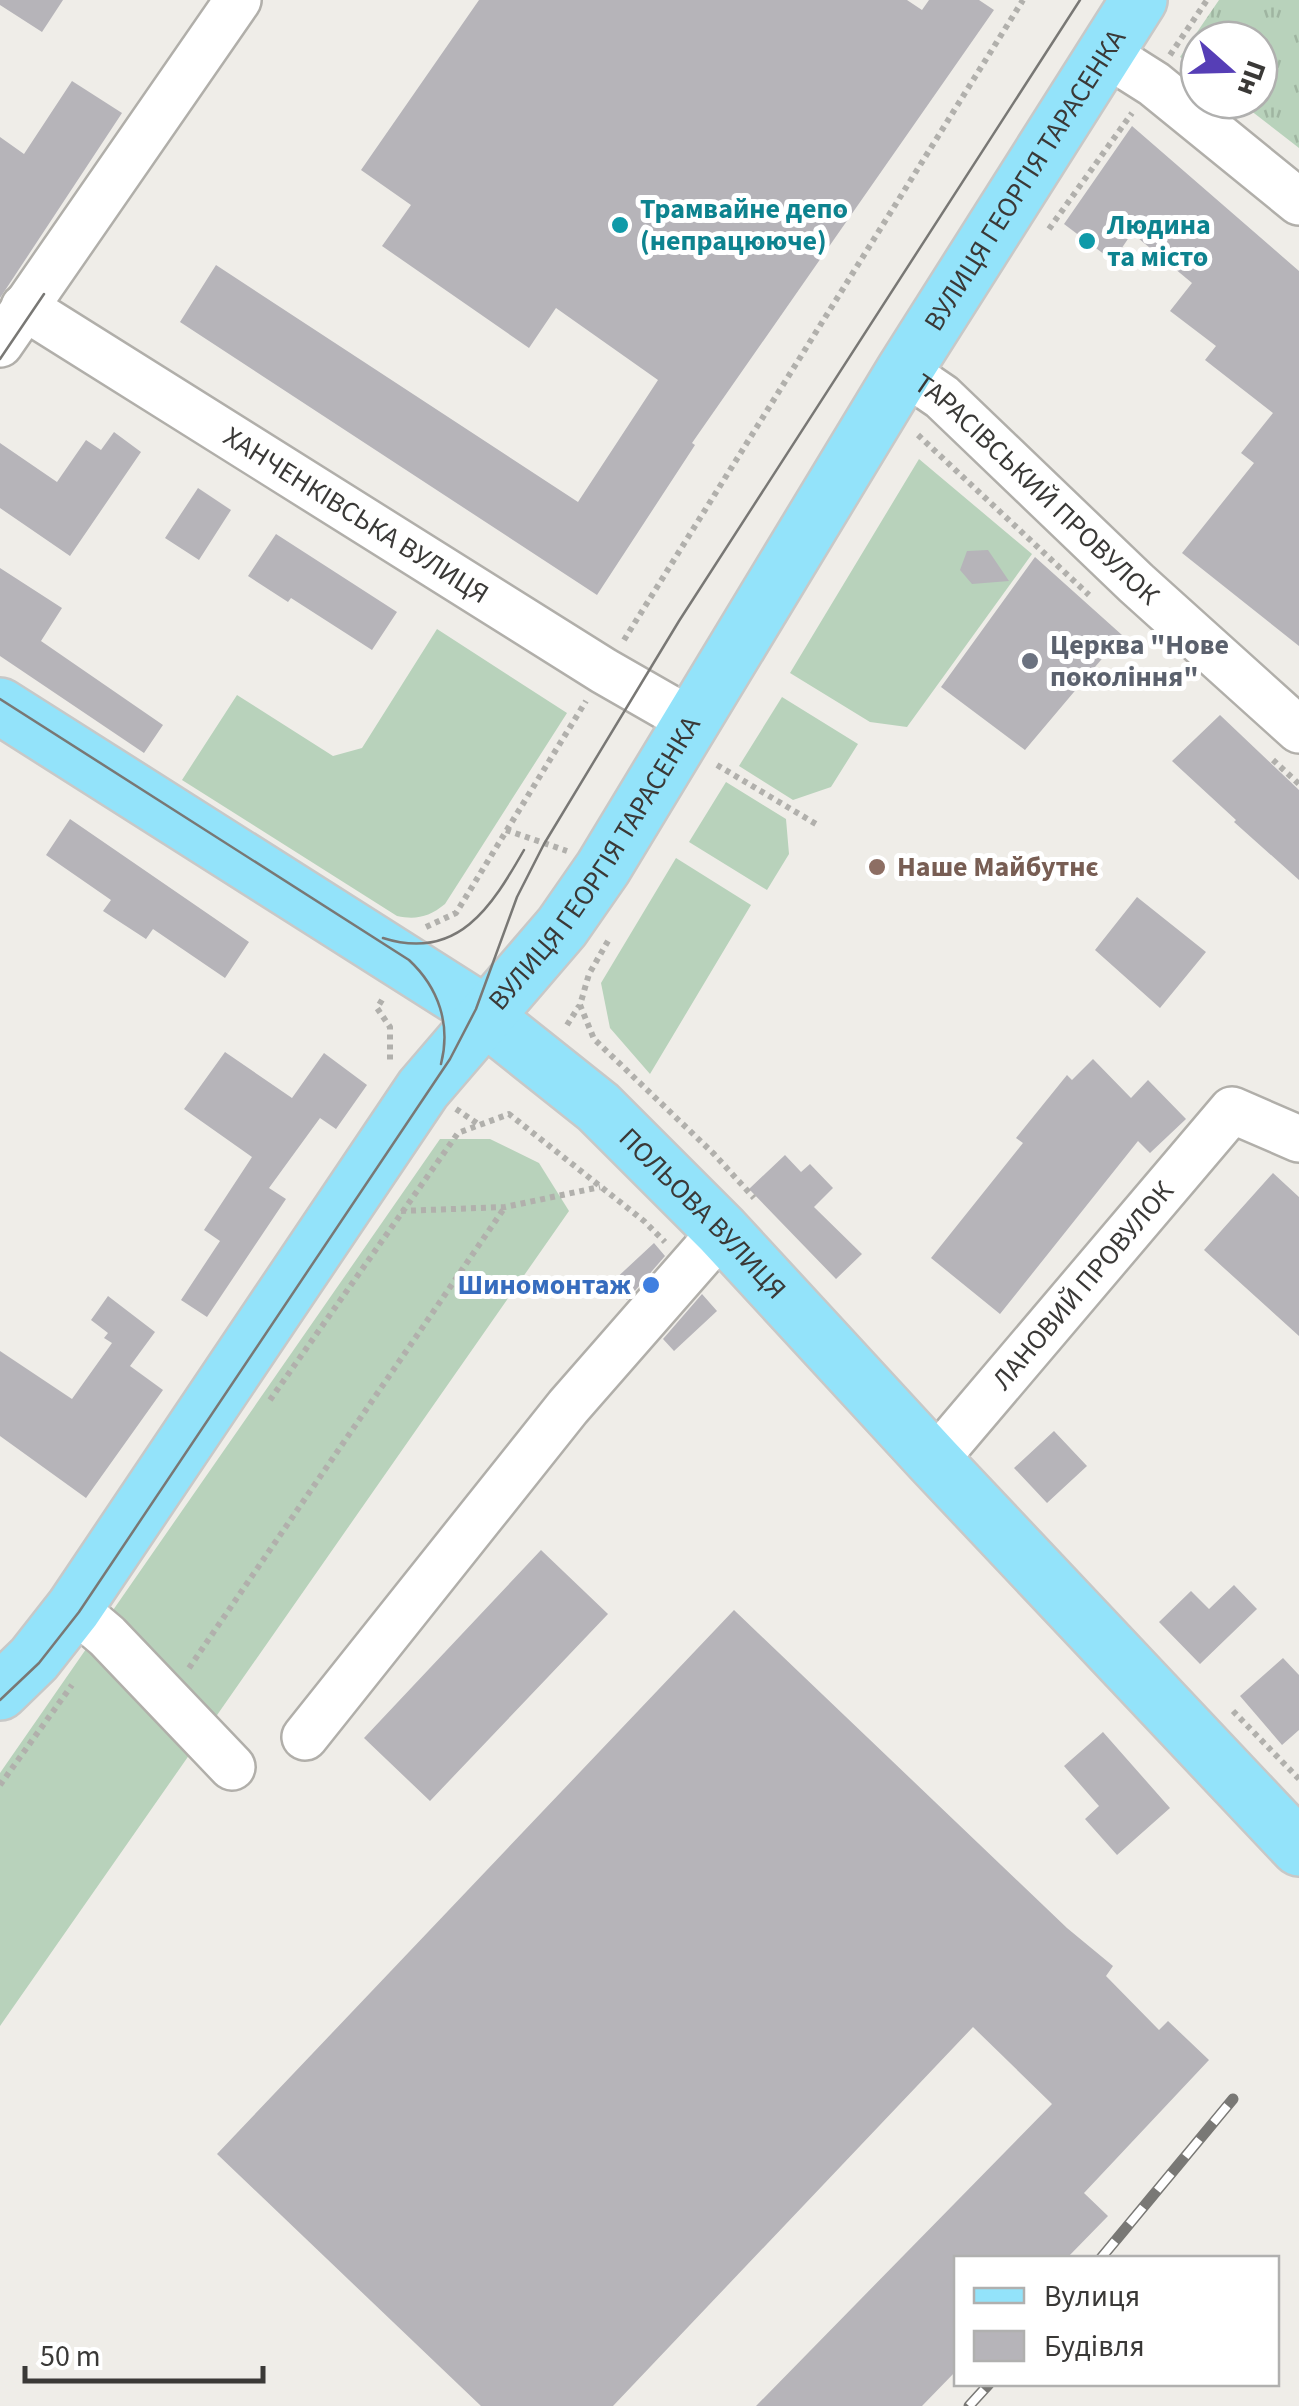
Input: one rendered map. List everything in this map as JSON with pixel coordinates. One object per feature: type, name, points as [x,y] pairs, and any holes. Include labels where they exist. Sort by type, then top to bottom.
[{"type":"main road","name":"ВУЛИЦЯ ГЕОРГІЯ ТАРАСЕНКА","points":[[0,1692],[34,1659],[91,1622],[423,1088],[562,928],[603,868],[712,746],[923,384],[1138,0]]},
{"type":"main road","name":"ПОЛЬОВА ВУЛИЦЯ","points":[[0,706],[484,1014],[598,1107],[726,1236],[1299,1848]]},
{"type":"street","points":[[0,344],[238,0]]},
{"type":"street","points":[[1105,53],[1164,74],[1299,202]]},
{"type":"street","name":"ХАНЧЕНКІВСЬКА ВУЛИЦЯ","points":[[24,307],[604,672],[712,746]]},
{"type":"street","name":"ТАРАСІВСЬКИЙ ПРОВУЛОК","points":[[923,384],[1299,730]]},
{"type":"street","name":"ЛАНОВИЙ ПРОВУЛОК","points":[[934,1462],[1232,1110],[1299,1140]]},
{"type":"street","points":[[305,1736],[568,1407],[726,1236]]},
{"type":"street","points":[[91,1622],[232,1767]]},
{"type":"path","points":[[416,927],[430,928],[456,913],[1023,0]]},
{"type":"path","points":[[1043,238],[1164,74],[1170,53],[1207,0]]},
{"type":"path","points":[[908,451],[923,384]]},
{"type":"path","points":[[707,781],[712,746],[816,824]]},
{"type":"path","points":[[506,830],[578,855]]},
{"type":"path","points":[[566,1025],[580,1005],[588,974],[609,940]]},
{"type":"path","points":[[382,1000],[377,1008],[390,1027],[390,1065],[397,1071]]},
{"type":"path","points":[[509,1114],[644,1221],[726,1236],[714,1154],[594,1038],[580,1005]]},
{"type":"path","points":[[267,1404],[458,1133],[509,1114],[518,1101]]},
{"type":"path","points":[[455,1109],[478,1124]]},
{"type":"path","points":[[401,1211],[505,1207],[602,1186]]},
{"type":"path","points":[[168,1700],[505,1207]]},
{"type":"path","points":[[0,1785],[91,1622]]},
{"type":"path","points":[[1230,1707],[1299,1779]]},
{"type":"green space","points":[[1219,0],[1299,0],[1299,148],[1263,120],[1279,120],[1279,20],[1205,20]]},
{"type":"green space","points":[[919,459],[1032,554],[907,727],[870,722],[790,673]]},
{"type":"green space","points":[[437,629],[567,713],[445,904],[428,915],[397,916],[182,780],[237,695],[333,756],[362,748]]},
{"type":"green space","points":[[782,697],[858,744],[831,787],[793,800],[739,766]]},
{"type":"green space","points":[[726,782],[786,819],[789,854],[767,890],[689,842]]},
{"type":"green space","points":[[676,858],[751,905],[650,1074],[610,1028],[601,983]]},
{"type":"green space","points":[[440,1139],[490,1139],[539,1163],[569,1211],[0,2026],[0,1773]]},
{"type":"building","points":[[0,0],[63,0],[42,32],[0,5]]},
{"type":"building","name":"Трамвайне депо (непрацююче)","points":[[479,0],[907,0],[922,10],[929,0],[979,0],[994,10],[692,443],[695,445],[597,595],[180,322],[216,265],[578,502],[658,380],[556,308],[529,348],[382,246],[411,205],[361,170]]},
{"type":"building","points":[[72,81],[122,113],[0,298],[0,137],[24,154]]},
{"type":"building","points":[[1132,126],[1299,271],[1299,646],[1182,553],[1254,463],[1241,453],[1273,413],[1205,360],[1216,346],[1170,311],[1192,283],[1132,233],[1113,261],[1064,224]]},
{"type":"building","points":[[114,432],[141,452],[70,556],[0,508],[0,443],[57,482],[86,440],[101,450]]},
{"type":"building","points":[[198,488],[231,510],[199,560],[165,538]]},
{"type":"building","points":[[276,534],[397,612],[372,650],[291,598],[288,602],[248,576]]},
{"type":"building","points":[[988,550],[1009,581],[972,584],[960,570],[967,551]]},
{"type":"building","name":"Церква \"Нове покоління\"","points":[[1035,557],[1122,635],[1025,750],[941,687]]},
{"type":"building","points":[[0,568],[62,608],[41,641],[163,725],[144,753],[0,656]]},
{"type":"building","points":[[1220,715],[1299,790],[1299,880],[1172,761]]},
{"type":"building","points":[[70,819],[249,942],[225,978],[153,929],[146,939],[103,911],[111,900],[46,855]]},
{"type":"building","points":[[1137,897],[1206,952],[1160,1008],[1095,950]]},
{"type":"building","points":[[225,1052],[292,1098],[324,1053],[367,1085],[336,1129],[320,1118],[269,1188],[286,1199],[207,1317],[181,1300],[220,1241],[204,1230],[252,1157],[184,1109]]},
{"type":"building","points":[[1093,1059],[1131,1098],[1148,1080],[1186,1119],[1150,1153],[1138,1141],[1000,1314],[931,1258],[1023,1143],[1016,1138],[1067,1075],[1072,1080]]},
{"type":"building","points":[[785,1155],[801,1172],[810,1164],[833,1188],[814,1207],[862,1254],[836,1279],[749,1189]]},
{"type":"building","points":[[1273,1173],[1299,1197],[1299,1336],[1204,1250]]},
{"type":"building","points":[[654,1243],[665,1256],[627,1300],[611,1283]]},
{"type":"building","points":[[702,1294],[717,1311],[674,1351],[663,1339]]},
{"type":"building","points":[[108,1296],[155,1332],[130,1366],[163,1390],[86,1498],[0,1436],[0,1351],[72,1399],[112,1343],[104,1338],[108,1333],[91,1320]]},
{"type":"building","points":[[1054,1431],[1087,1466],[1047,1503],[1014,1468]]},
{"type":"building","points":[[541,1550],[608,1614],[430,1801],[364,1738]]},
{"type":"building","points":[[1234,1585],[1257,1609],[1200,1664],[1159,1622],[1191,1591],[1209,1609]]},
{"type":"building","points":[[734,1610],[1067,1928],[1113,1966],[1106,1976],[1159,2030],[1168,2021],[1209,2060],[1084,2193],[1108,2216],[1069,2256],[954,2256],[954,2373],[922,2406],[756,2406],[1052,2104],[973,2027],[613,2406],[481,2406],[217,2154]]},
{"type":"building","points":[[1283,1658],[1299,1675],[1299,1730],[1282,1745],[1240,1696]]},
{"type":"building","points":[[1103,1732],[1170,1808],[1117,1855],[1085,1819],[1099,1806],[1064,1766]]},
{"type":"tram line","points":[[0,1700],[39,1663],[79,1612],[450,1059],[476,1009],[517,897],[544,844],[679,621],[1080,0]]},
{"type":"tram line","points":[[0,359],[44,294]]},
{"type":"tram line","points":[[0,699],[409,960],[428,983],[440,1008],[444,1035],[441,1064]]},
{"type":"tram line","points":[[383,938],[432,942],[470,924],[499,891],[524,850]]},
{"type":"railway","points":[[1103,2256],[1233,2099]]},
{"type":"railway","points":[[969,2406],[987,2386]]},
{"type":"place","name":"Трамвайне депо (непрацююче)","points":[[620,225]]},
{"type":"place","name":"Людина та місто","points":[[1087,241]]},
{"type":"place","name":"Церква \"Нове покоління\"","points":[[1030,661]]},
{"type":"place","name":"Наше Майбутнє","points":[[877,867]]},
{"type":"place","name":"Шиномонтаж","points":[[651,1285]]}]
